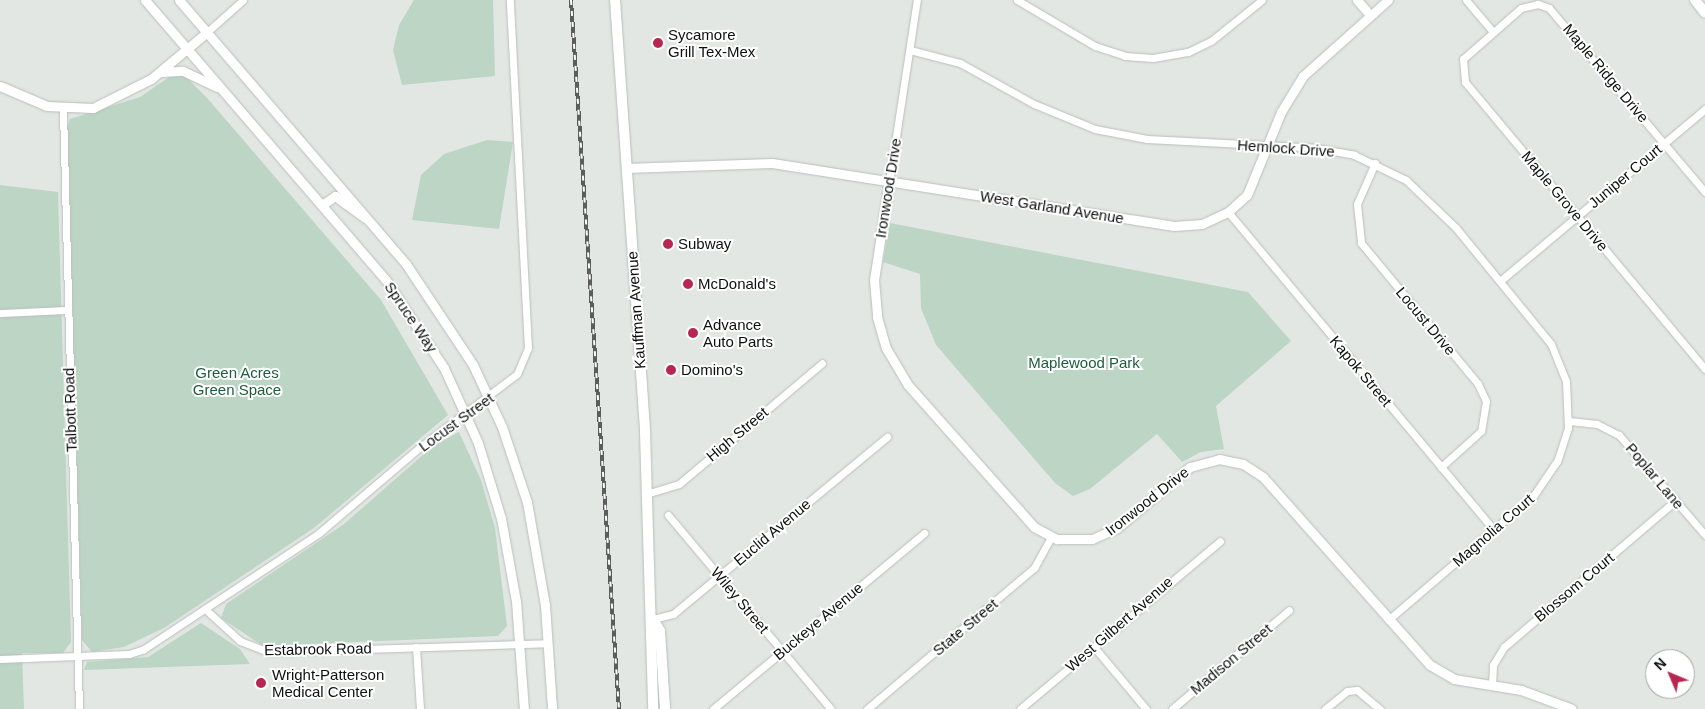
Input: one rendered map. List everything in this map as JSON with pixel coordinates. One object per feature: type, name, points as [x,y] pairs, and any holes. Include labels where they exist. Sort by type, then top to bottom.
[{"type":"main road","name":"Kauffman Avenue","points":[[615,0],[654,619],[649,637],[653,709]]},
{"type":"main road","points":[[1695,0],[1705,13]]},
{"type":"main road","name":"Kauffman Avenue","points":[[654,619],[660,631],[665,709]]},
{"type":"street","name":"Spruce Way","points":[[144,0],[322,205],[412,316],[466,415],[501,518],[520,645],[524,709]]},
{"type":"street","name":"Spruce Way","points":[[179,0],[370,221],[435,302],[490,398],[527,502],[539,562],[548,643],[552,709]]},
{"type":"street","points":[[0,86],[63,110],[107,104],[161,72],[243,0]]},
{"type":"street","name":"Locust Street","points":[[77,657],[129,654],[144,649],[319,533],[518,374],[528,348],[510,0]]},
{"type":"street","name":"Ironwood Drive","points":[[917,0],[874,293],[889,356],[908,385],[1029,523],[1051,537],[1076,541],[1102,536],[1190,467],[1213,460],[1236,462],[1263,477],[1388,620],[1437,671],[1492,686],[1541,696],[1572,709]]},
{"type":"street","points":[[1017,0],[1095,46],[1138,57],[1168,56],[1202,46],[1252,3],[1262,0]]},
{"type":"street","points":[[1357,0],[1370,15]]},
{"type":"street","name":"West Garland Avenue","points":[[626,168],[754,161],[1174,226],[1202,224],[1228,212],[1251,188],[1268,146],[1303,76],[1388,0]]},
{"type":"street","points":[[1466,0],[1493,32]]},
{"type":"street","name":"Maple Ridge Drive","points":[[1493,32],[1526,5],[1550,8],[1705,192]]},
{"type":"street","name":"Maple Grove Drive","points":[[1493,32],[1463,59],[1465,82],[1705,369]]},
{"type":"street","name":"Hemlock Drive","points":[[910,50],[960,63],[1048,111],[1095,129],[1146,139],[1332,150],[1375,163],[1406,180],[1438,208],[1500,281],[1556,354],[1566,382],[1569,421]]},
{"type":"street","points":[[161,72],[183,71],[222,90]]},
{"type":"street","name":"Juniper Court","points":[[1500,281],[1705,109]]},
{"type":"street","name":"Talbott Road","points":[[63,110],[67,310],[80,709]]},
{"type":"street","name":"Locust Drive","points":[[1375,163],[1357,204],[1362,243],[1478,384],[1486,401],[1481,430],[1441,467]]},
{"type":"street","points":[[322,205],[335,196],[370,221]]},
{"type":"street","name":"Kapok Street","points":[[1228,212],[1494,530]]},
{"type":"street","points":[[0,313],[67,310]]},
{"type":"street","name":"High Street","points":[[646,494],[679,484],[822,364]]},
{"type":"street","name":"Poplar Lane","points":[[1569,421],[1597,424],[1619,435],[1705,535]]},
{"type":"street","name":"Magnolia Court","points":[[1388,620],[1530,499],[1552,473],[1569,421]]},
{"type":"street","name":"Euclid Avenue","points":[[654,619],[673,614],[886,437]]},
{"type":"street","name":"Blossom Court","points":[[1492,686],[1493,664],[1504,647],[1676,500]]},
{"type":"street","name":"Wiley Street","points":[[668,515],[831,709]]},
{"type":"street","name":"Buckeye Avenue","points":[[713,709],[924,533]]},
{"type":"street","name":"State Street","points":[[867,709],[1034,568],[1051,537]]},
{"type":"street","name":"West Gilbert Avenue","points":[[1020,709],[1220,541]]},
{"type":"street","name":"Estabrook Road","points":[[205,609],[214,622],[257,650],[548,643]]},
{"type":"street","name":"Madison Street","points":[[1172,709],[1289,610]]},
{"type":"street","points":[[416,647],[420,709]]},
{"type":"street","points":[[1094,647],[1146,709]]},
{"type":"street","points":[[0,659],[77,657]]},
{"type":"street","points":[[1325,709],[1347,691],[1357,690],[1380,709]]},
{"type":"green space","points":[[414,0],[493,0],[495,76],[402,85],[393,50],[399,25]]},
{"type":"green space","name":"Green Acres Green Space","points":[[172,75],[186,77],[208,99],[381,300],[448,415],[314,528],[164,628],[124,647],[92,652],[82,640],[67,128],[70,119],[140,97]]},
{"type":"green space","points":[[487,140],[513,142],[499,229],[412,220],[421,175],[444,154]]},
{"type":"green space","points":[[0,185],[58,192],[71,642],[63,653],[22,653],[24,709],[0,709]]},
{"type":"green space","name":"Maplewood Park","points":[[890,223],[1248,292],[1291,341],[1216,406],[1224,449],[1201,452],[1182,462],[1157,434],[1090,489],[1073,496],[1055,483],[936,345],[921,308],[920,274],[883,262]]},
{"type":"green space","points":[[459,432],[481,480],[495,528],[507,626],[498,636],[263,646],[221,618],[226,604],[344,524],[433,446]]},
{"type":"green space","points":[[201,623],[240,649],[250,664],[84,670],[87,662],[148,657]]},
{"type":"railway","points":[[571,0],[619,709]]},
{"type":"place","name":"Sycamore Grill Tex-Mex","points":[[658,43]]},
{"type":"place","name":"Subway","points":[[668,244]]},
{"type":"place","name":"McDonald's","points":[[688,284]]},
{"type":"place","name":"Advance Auto Parts","points":[[693,333]]},
{"type":"place","name":"Domino's","points":[[671,370]]},
{"type":"place","name":"Wright-Patterson Medical Center","points":[[261,683]]}]
